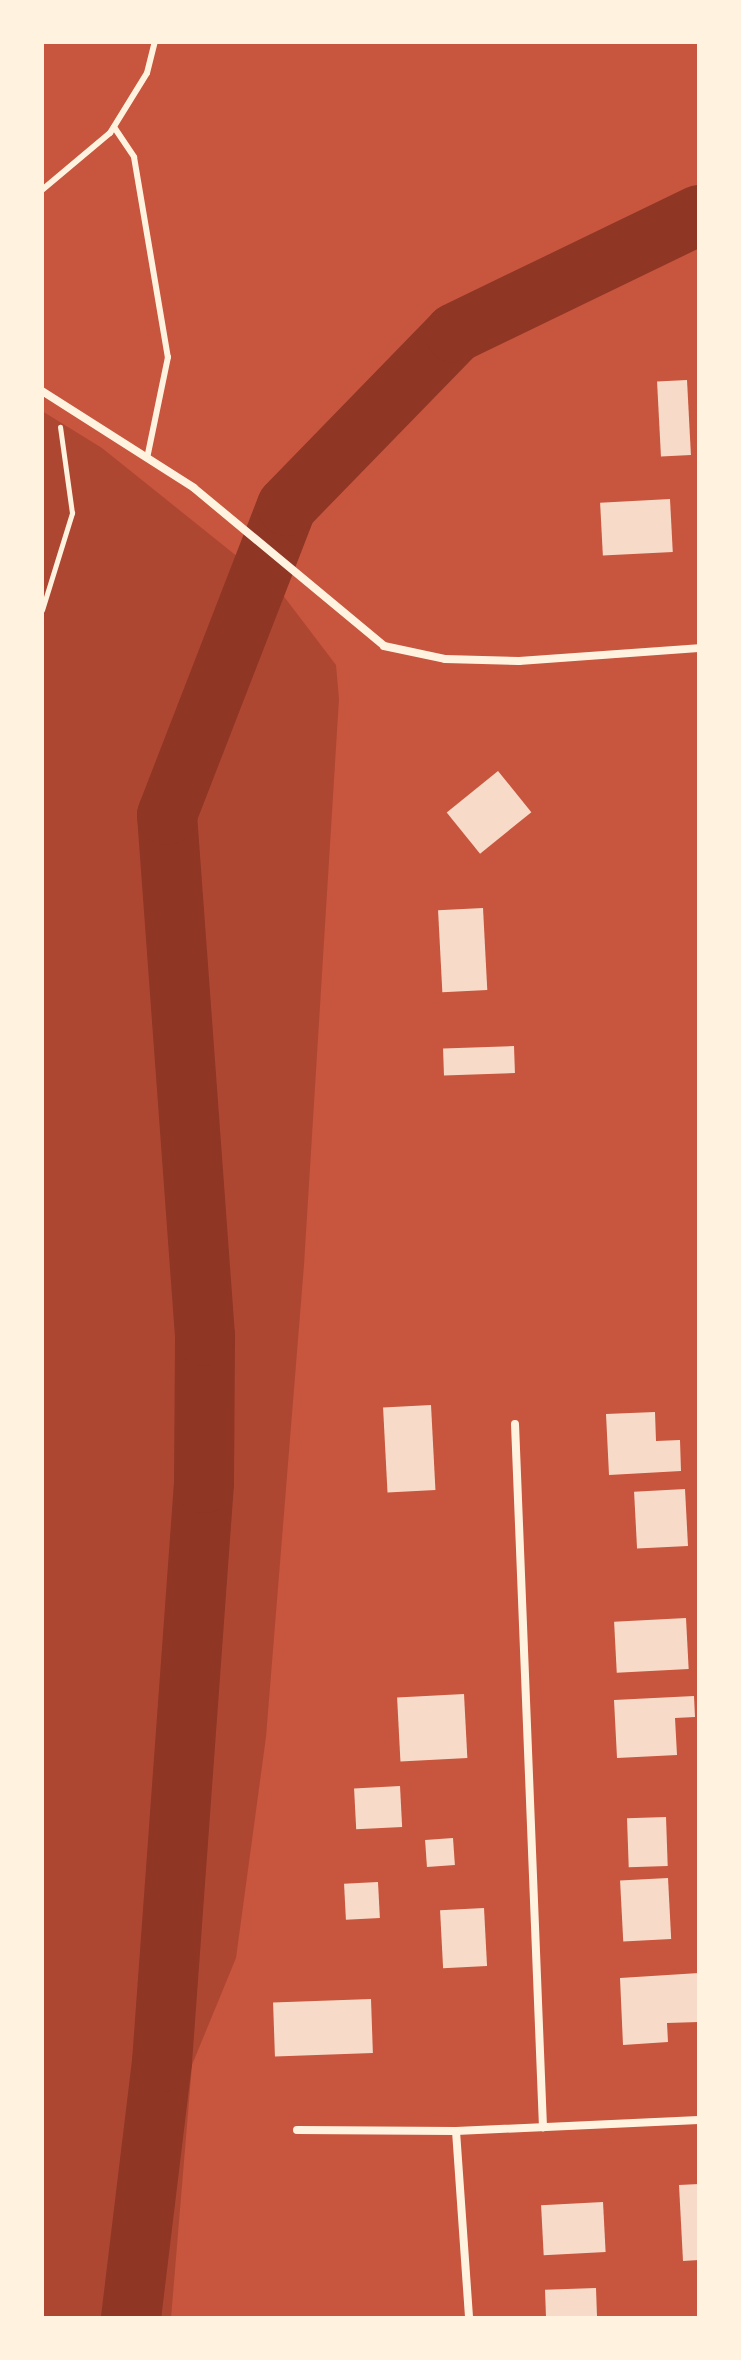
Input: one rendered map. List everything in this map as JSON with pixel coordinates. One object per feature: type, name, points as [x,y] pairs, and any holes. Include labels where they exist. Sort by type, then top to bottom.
[{"type":"street","points":[[42,391],[215,506],[384,646],[445,659],[519,661],[699,648]]},
{"type":"street","points":[[515,1424],[543,2127]]},
{"type":"street","points":[[297,2130],[456,2131],[699,2120]]},
{"type":"street","points":[[456,2131],[469,2318]]},
{"type":"lane","points":[[42,190],[114,127],[147,73],[155,42]]},
{"type":"lane","points":[[114,127],[134,157],[168,357],[147,458]]},
{"type":"path","points":[[42,610],[72,513],[60,426],[54,417]]},
{"type":"shaded area","points":[[42,411],[102,448],[279,590],[336,665],[339,699],[304,1265],[266,1737],[236,1958],[192,2065],[171,2318],[42,2318]]},
{"type":"building","points":[[687,380],[691,455],[661,456],[657,382]]},
{"type":"building","points":[[670,499],[673,552],[603,556],[600,503]]},
{"type":"building","points":[[498,771],[531,812],[480,854],[447,813]]},
{"type":"building","points":[[483,908],[487,990],[442,992],[438,910]]},
{"type":"building","points":[[514,1046],[515,1073],[444,1075],[443,1048]]},
{"type":"building","points":[[431,1405],[435,1490],[388,1492],[383,1408]]},
{"type":"building","points":[[655,1412],[656,1441],[680,1440],[681,1471],[609,1475],[606,1414]]},
{"type":"building","points":[[685,1489],[688,1546],[637,1549],[634,1492]]},
{"type":"building","points":[[686,1618],[689,1669],[617,1673],[614,1622]]},
{"type":"building","points":[[464,1694],[467,1758],[400,1761],[397,1698]]},
{"type":"building","points":[[694,1696],[695,1717],[675,1718],[677,1755],[617,1758],[614,1700]]},
{"type":"building","points":[[400,1786],[402,1827],[356,1829],[354,1788]]},
{"type":"building","points":[[666,1817],[668,1866],[629,1867],[627,1818]]},
{"type":"building","points":[[453,1838],[455,1865],[427,1867],[425,1840]]},
{"type":"building","points":[[668,1878],[671,1939],[623,1941],[620,1881]]},
{"type":"building","points":[[378,1882],[380,1918],[346,1920],[344,1884]]},
{"type":"building","points":[[484,1908],[487,1966],[443,1968],[440,1910]]},
{"type":"building","points":[[699,1973],[699,2022],[667,2023],[668,2042],[623,2045],[620,1978]]},
{"type":"building","points":[[371,1999],[373,2053],[275,2056],[273,2002]]},
{"type":"building","points":[[699,2184],[699,2260],[683,2261],[679,2185]]},
{"type":"building","points":[[603,2202],[606,2252],[544,2255],[541,2205]]},
{"type":"building","points":[[596,2288],[597,2318],[546,2318],[545,2290]]},
{"type":"waterway","points":[[131,2318],[162,2062],[204,1483],[205,1336],[167,815],[287,506],[455,333],[699,215]]}]
